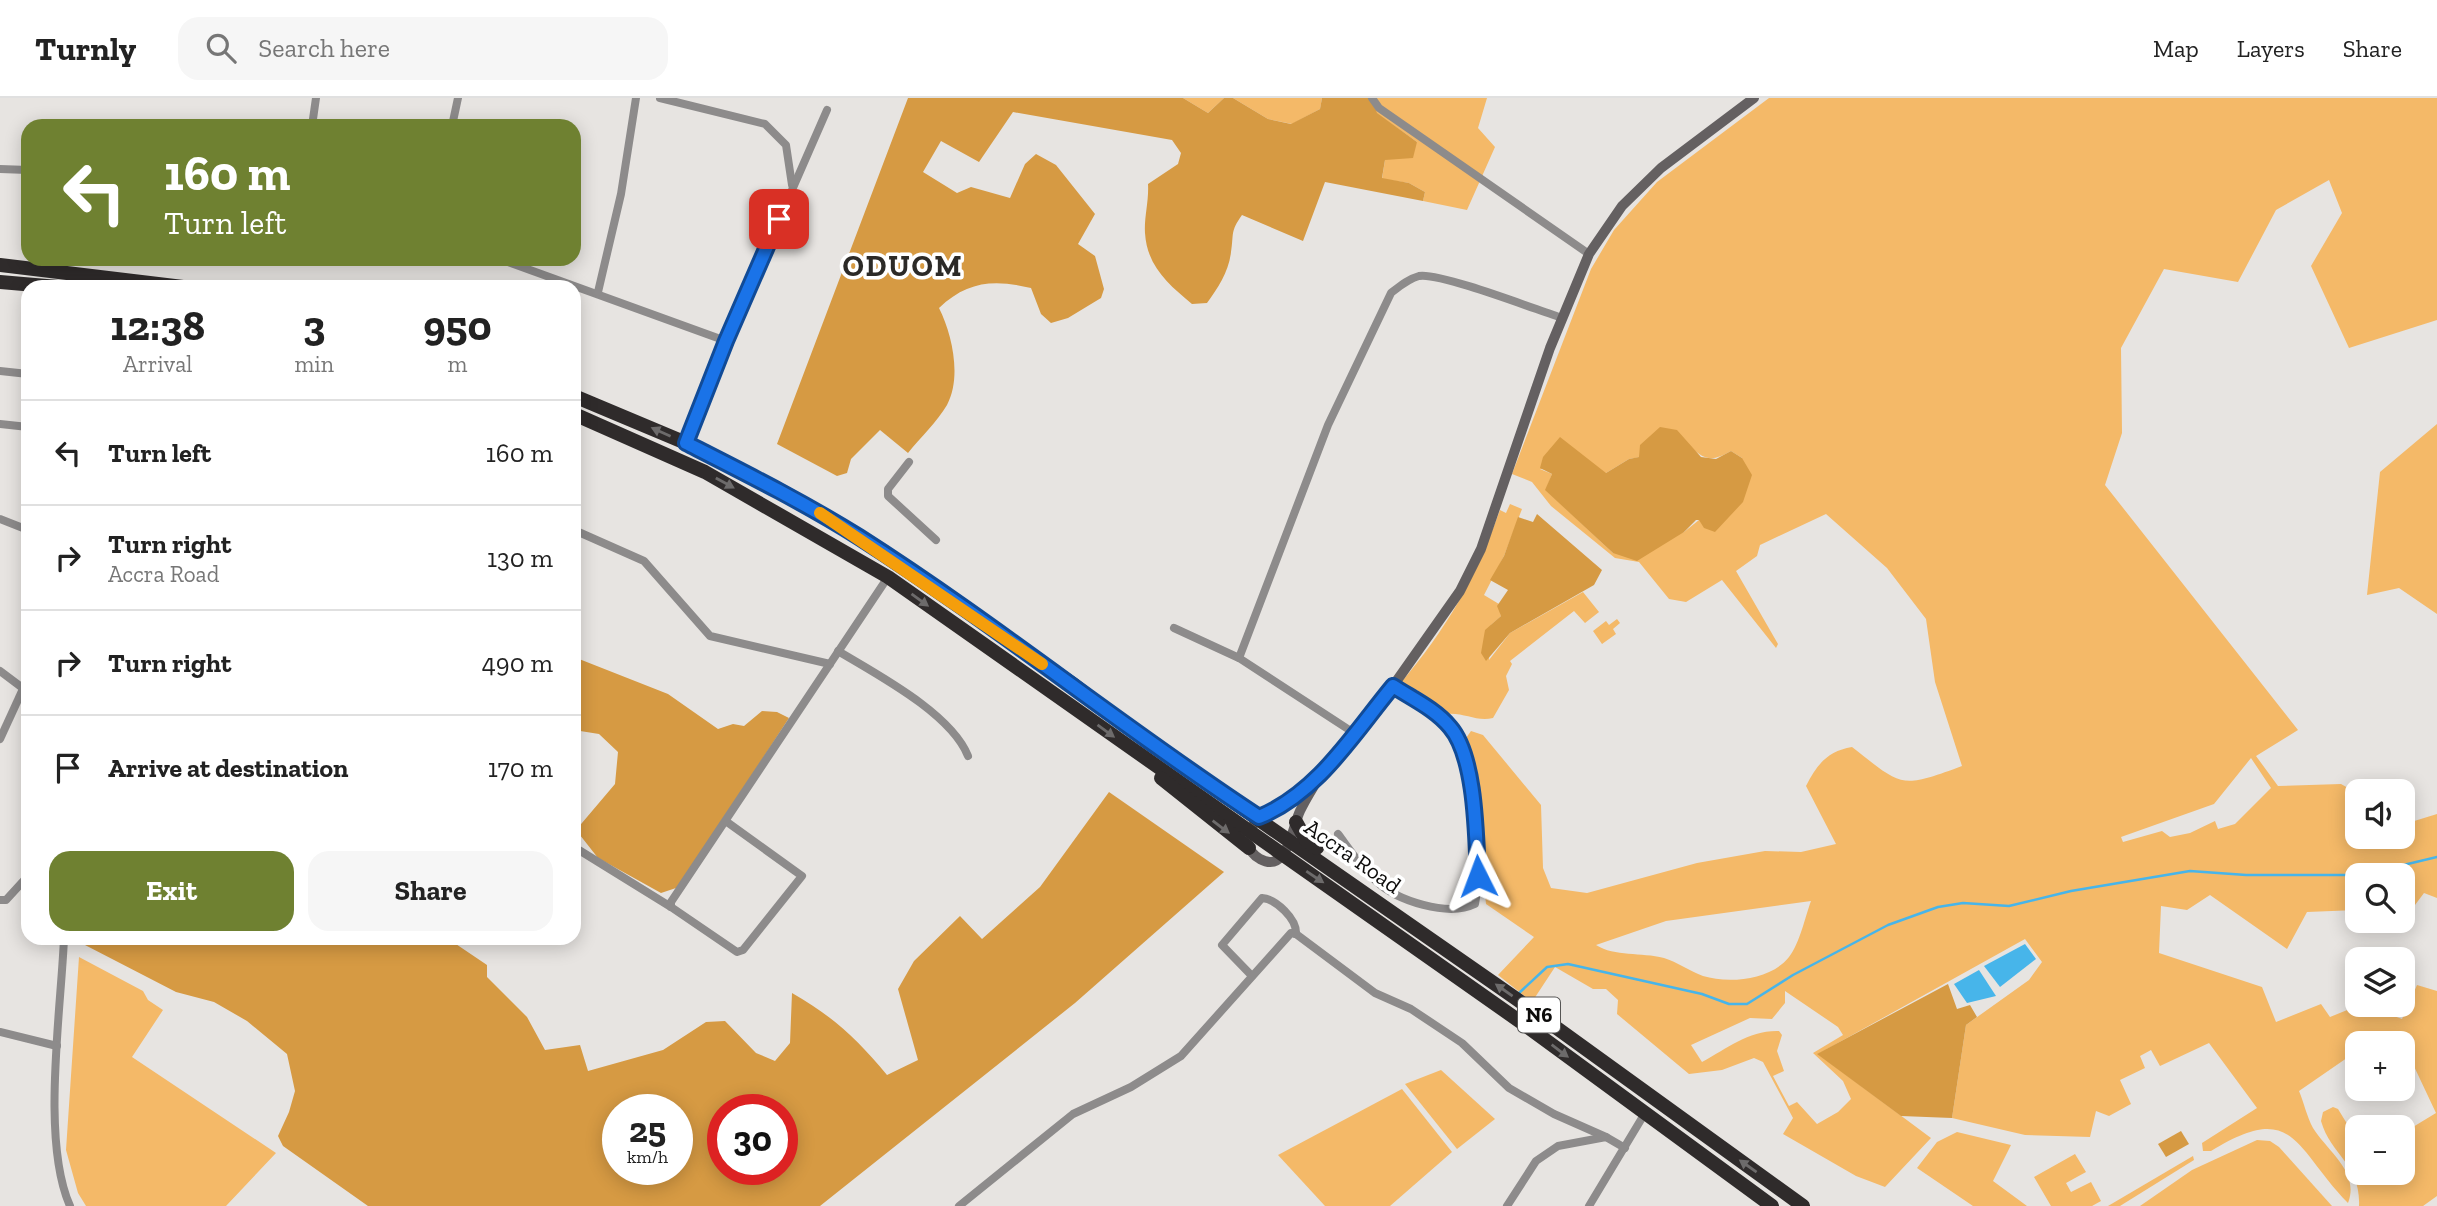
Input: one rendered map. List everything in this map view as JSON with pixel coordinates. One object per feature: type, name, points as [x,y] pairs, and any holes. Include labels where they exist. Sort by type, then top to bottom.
[{"type":"highway","points":[[0,265],[125,280]]},
{"type":"highway","points":[[0,282],[21,284]]},
{"type":"highway","name":"Accra Road","points":[[581,399],[686,443],[784,492],[860,538],[1073,684],[1147,742],[1259,817],[1803,1206]]},
{"type":"highway","name":"Accra Road","points":[[581,417],[705,472],[888,578],[1525,1025],[1772,1206]]},
{"type":"highway","points":[[1133,750],[1178,794],[1248,848]]},
{"type":"highway","points":[[1296,822],[1306,840],[1367,886],[1378,902]]},
{"type":"street","points":[[313,119],[316,98]]},
{"type":"street","points":[[454,119],[458,98]]},
{"type":"street","points":[[597,292],[621,194],[636,98]]},
{"type":"street","points":[[660,98],[765,124],[786,145],[792,186]]},
{"type":"street","points":[[1372,98],[1379,108],[1589,254]]},
{"type":"street","points":[[1322,772],[1296,822],[1283,855],[1272,862],[1264,861],[1248,848],[1249,831],[1259,817],[1284,806],[1322,772],[1393,686],[1460,590],[1481,549],[1562,318],[1589,254],[1622,206],[1661,168],[1754,98]]},
{"type":"street","points":[[686,443],[726,341],[827,110]]},
{"type":"street","points":[[0,169],[21,170]]},
{"type":"street","points":[[521,266],[562,280]]},
{"type":"street","points":[[1239,658],[1328,425],[1391,293],[1405,282],[1422,275],[1470,287],[1562,318]]},
{"type":"street","points":[[581,287],[726,341]]},
{"type":"street","points":[[0,371],[21,373]]},
{"type":"street","points":[[0,424],[21,426]]},
{"type":"street","points":[[909,462],[888,489],[888,496],[936,540]]},
{"type":"street","points":[[0,519],[21,527]]},
{"type":"street","points":[[581,533],[644,561],[710,636],[830,663]]},
{"type":"street","points":[[671,906],[671,902],[888,578]]},
{"type":"street","points":[[1174,628],[1239,658],[1354,733]]},
{"type":"street","points":[[838,651],[925,708],[954,735],[968,757]]},
{"type":"street","points":[[0,671],[21,687]]},
{"type":"street","points":[[1338,834],[1377,883],[1396,894],[1442,908],[1466,908],[1475,904],[1478,876],[1472,801],[1459,741],[1436,713],[1393,686]]},
{"type":"street","points":[[0,739],[21,693]]},
{"type":"street","points":[[581,851],[671,906],[737,952],[743,950],[800,880],[801,873],[727,822]]},
{"type":"street","points":[[0,900],[6,900],[21,884]]},
{"type":"street","points":[[1252,975],[1222,944],[1262,898],[1269,899],[1293,920],[1296,933],[1375,993],[1411,1009],[1462,1043],[1509,1088],[1554,1114],[1606,1136],[1625,1149]]},
{"type":"street","points":[[959,1206],[1073,1114],[1131,1087],[1181,1056],[1291,933],[1296,933]]},
{"type":"street","points":[[64,945],[57,1046],[58,1169],[70,1206]]},
{"type":"street","points":[[0,1031],[57,1046]]},
{"type":"street","points":[[1589,1206],[1645,1113]]},
{"type":"street","points":[[1507,1206],[1536,1161],[1558,1146],[1606,1136]]},
{"type":"shaded area","points":[[908,98],[1183,98],[1208,113],[1224,98],[1233,98],[1268,119],[1291,124],[1320,109],[1322,98],[1371,98],[1377,113],[1417,142],[1413,158],[1385,160],[1382,178],[1409,183],[1425,192],[1423,201],[1325,182],[1303,241],[1242,215],[1234,229],[1230,259],[1219,285],[1207,303],[1192,304],[1154,265],[1145,233],[1148,184],[1178,164],[1181,153],[1172,140],[1013,112],[979,162],[941,141],[923,172],[957,193],[971,187],[1010,198],[1025,164],[1036,154],[1056,165],[1095,214],[1078,244],[1095,256],[1104,289],[1101,298],[1068,318],[1051,323],[1041,314],[1031,288],[982,284],[949,299],[939,308],[948,330],[953,356],[954,382],[947,405],[908,453],[880,430],[851,459],[847,473],[837,476],[777,444]]},
{"type":"shaded area","points":[[1183,98],[1224,98],[1208,113]]},
{"type":"shaded area","points":[[1233,98],[1322,98],[1320,109],[1292,124],[1268,119]]},
{"type":"shaded area","points":[[1371,98],[1487,98],[1478,128],[1495,147],[1467,210],[1423,201],[1425,192],[1409,183],[1382,179],[1385,160],[1417,142],[1376,113]]},
{"type":"shaded area","points":[[1769,98],[2437,98],[2437,320],[2349,348],[2311,266],[2342,213],[2329,180],[2276,210],[2238,282],[2164,269],[2121,348],[2122,433],[2105,485],[2298,730],[2256,756],[2278,786],[2341,784],[2345,786],[2345,849],[2415,849],[2415,821],[2437,814],[2437,898],[2424,893],[2415,905],[2415,863],[2345,863],[2345,910],[2307,912],[2287,949],[2210,895],[2187,910],[2161,906],[2159,953],[2262,987],[2276,1022],[2321,1004],[2330,1017],[2345,1011],[2345,1017],[2415,1017],[2417,985],[2437,991],[2437,1196],[2423,1206],[2359,1206],[2356,1185],[2415,1185],[2415,1126],[2436,1113],[2415,1068],[2415,1031],[2345,1031],[2345,1059],[2299,1091],[2313,1128],[2345,1170],[2345,1185],[2350,1185],[2351,1192],[2348,1203],[2303,1149],[2291,1137],[2277,1130],[2260,1129],[2239,1136],[2211,1151],[2203,1151],[2202,1143],[2257,1108],[2209,1043],[2160,1066],[2151,1050],[2140,1056],[2145,1068],[2120,1080],[2131,1104],[2109,1116],[2096,1111],[2090,1137],[2025,1135],[1952,1118],[1966,1025],[2029,980],[2042,962],[2025,939],[1818,1054],[1931,1138],[1885,1187],[1856,1176],[1783,1134],[1793,1118],[1763,1062],[1754,1058],[1722,1070],[1689,1074],[1617,1014],[1618,1000],[1606,989],[1593,989],[1555,967],[1532,1002],[1498,975],[1534,937],[1486,904],[1471,752],[1466,738],[1471,731],[1483,735],[1541,805],[1543,868],[1551,888],[1587,893],[1697,863],[1765,851],[1801,852],[1836,844],[1806,786],[1824,760],[1844,749],[1852,747],[1882,770],[1903,780],[1926,778],[1962,766],[1935,682],[1926,619],[1887,568],[1826,514],[1760,545],[1757,556],[1736,571],[1778,644],[1776,648],[1722,580],[1686,602],[1669,599],[1639,562],[1615,558],[1551,506],[1532,482],[1512,474],[1591,269],[1614,230],[1657,182]],"holes":[[[1692,448],[1706,457],[1715,458],[1731,451],[1742,458],[1699,520],[1684,532],[1613,553],[1546,490],[1552,474],[1540,469],[1606,473],[1629,459]],[[2251,758],[2271,788],[2235,824],[2218,829],[2215,821],[2190,833],[2170,837],[2162,831],[2123,842],[2121,837],[2214,804]],[[1811,901],[1789,957],[1772,971],[1749,978],[1725,980],[1703,976],[1664,958],[1620,953],[1596,945],[1666,921]],[[1785,991],[1838,1027],[1843,1035],[1813,1053],[1843,1081],[1851,1099],[1838,1112],[1817,1124],[1797,1102],[1789,1106],[1773,1076],[1784,1071],[1777,1051],[1782,1035],[1779,1031],[1748,1037],[1702,1062],[1691,1045],[1750,1018],[1772,1019],[1785,1003]]]},
{"type":"shaded area","points":[[2437,424],[2437,614],[2399,588],[2367,595],[2380,472]]},
{"type":"shaded area","points":[[1660,427],[1677,430],[1701,457],[1716,459],[1731,451],[1742,458],[1752,475],[1743,502],[1715,532],[1704,528],[1699,520],[1696,520],[1684,532],[1637,561],[1613,553],[1545,490],[1552,474],[1540,468],[1543,457],[1560,437],[1606,473],[1629,459],[1639,457],[1640,445]]},
{"type":"shaded area","points":[[1510,504],[1522,509],[1504,556],[1484,595],[1499,604],[1501,616],[1491,625],[1489,660],[1510,633],[1583,592],[1599,612],[1585,623],[1574,611],[1510,661],[1512,664],[1506,676],[1509,690],[1493,718],[1446,714],[1417,690],[1406,692],[1399,685],[1446,623],[1470,581],[1500,510],[1506,513]]},
{"type":"shaded area","points":[[1537,514],[1602,570],[1594,585],[1510,633],[1486,661],[1481,653],[1485,630],[1501,616],[1497,606],[1508,590],[1490,580],[1504,556],[1518,517],[1533,522]]},
{"type":"shaded area","points":[[1617,619],[1620,623],[1613,629],[1616,634],[1602,644],[1593,631],[1606,621],[1609,625]]},
{"type":"shaded area","points":[[581,660],[668,694],[718,729],[733,724],[744,726],[762,711],[777,712],[789,718],[679,887],[661,893],[598,858],[581,836],[581,824],[615,784],[618,752],[599,734],[581,731]]},
{"type":"shaded area","points":[[1109,792],[1224,872],[1075,1003],[820,1206],[368,1206],[283,1146],[278,1136],[295,1091],[287,1054],[247,1021],[214,1002],[176,992],[85,945],[457,945],[487,965],[487,977],[527,1017],[545,1050],[580,1045],[588,1071],[663,1050],[706,1022],[725,1021],[756,1053],[775,1061],[790,1043],[792,993],[844,1029],[887,1075],[918,1060],[898,989],[914,961],[960,916],[982,939],[1040,887]]},
{"type":"shaded area","points":[[79,957],[143,991],[148,1000],[163,1010],[132,1057],[276,1153],[226,1206],[86,1206],[78,1193],[66,1150]]},
{"type":"shaded area","points":[[1948,984],[1957,1009],[1970,1005],[1977,1017],[1966,1025],[1952,1118],[1901,1116],[1817,1054]]},
{"type":"shaded area","points":[[1441,1070],[1495,1119],[1457,1149],[1405,1084]]},
{"type":"shaded area","points":[[1402,1089],[1452,1152],[1390,1206],[1325,1206],[1278,1155]]},
{"type":"shaded area","points":[[2333,1107],[2338,1109],[2345,1120],[2345,1163],[2331,1143],[2321,1121],[2323,1112]]},
{"type":"shaded area","points":[[2181,1131],[2189,1144],[2166,1157],[2158,1144]]},
{"type":"shaded area","points":[[1957,1132],[2011,1145],[1993,1181],[2027,1206],[1973,1206],[1917,1168],[1937,1142]]},
{"type":"shaded area","points":[[2257,1140],[2270,1141],[2279,1147],[2332,1206],[2140,1206],[2192,1170]]},
{"type":"shaded area","points":[[2075,1154],[2086,1172],[2066,1183],[2071,1192],[2091,1182],[2101,1201],[2092,1206],[2051,1206],[2034,1177]]},
{"type":"shaded area","points":[[2193,1156],[2194,1160],[2120,1206],[2108,1206]]},
{"type":"water","points":[[2025,944],[2036,959],[2000,987],[1984,966]]},
{"type":"water","points":[[1979,970],[1996,996],[1967,1003],[1954,984]]},
{"type":"waterway","points":[[1518,994],[1547,967],[1568,964],[1702,994],[1729,1004],[1747,1004],[1793,975],[1888,925],[1938,907],[1963,903],[2009,906],[2071,891],[2190,871],[2246,875],[2362,875],[2437,857]]},
{"type":"slow traffic","points":[[820,513],[933,587],[1042,664]]},
{"type":"district","name":"ODUOM","points":[[903,266]]},
{"type":"route","points":[[779,219],[726,341],[686,443],[784,492],[860,538],[1073,684],[1147,742],[1259,817],[1290,802],[1322,772],[1393,686],[1436,713],[1459,741],[1472,801],[1478,876]]}]
